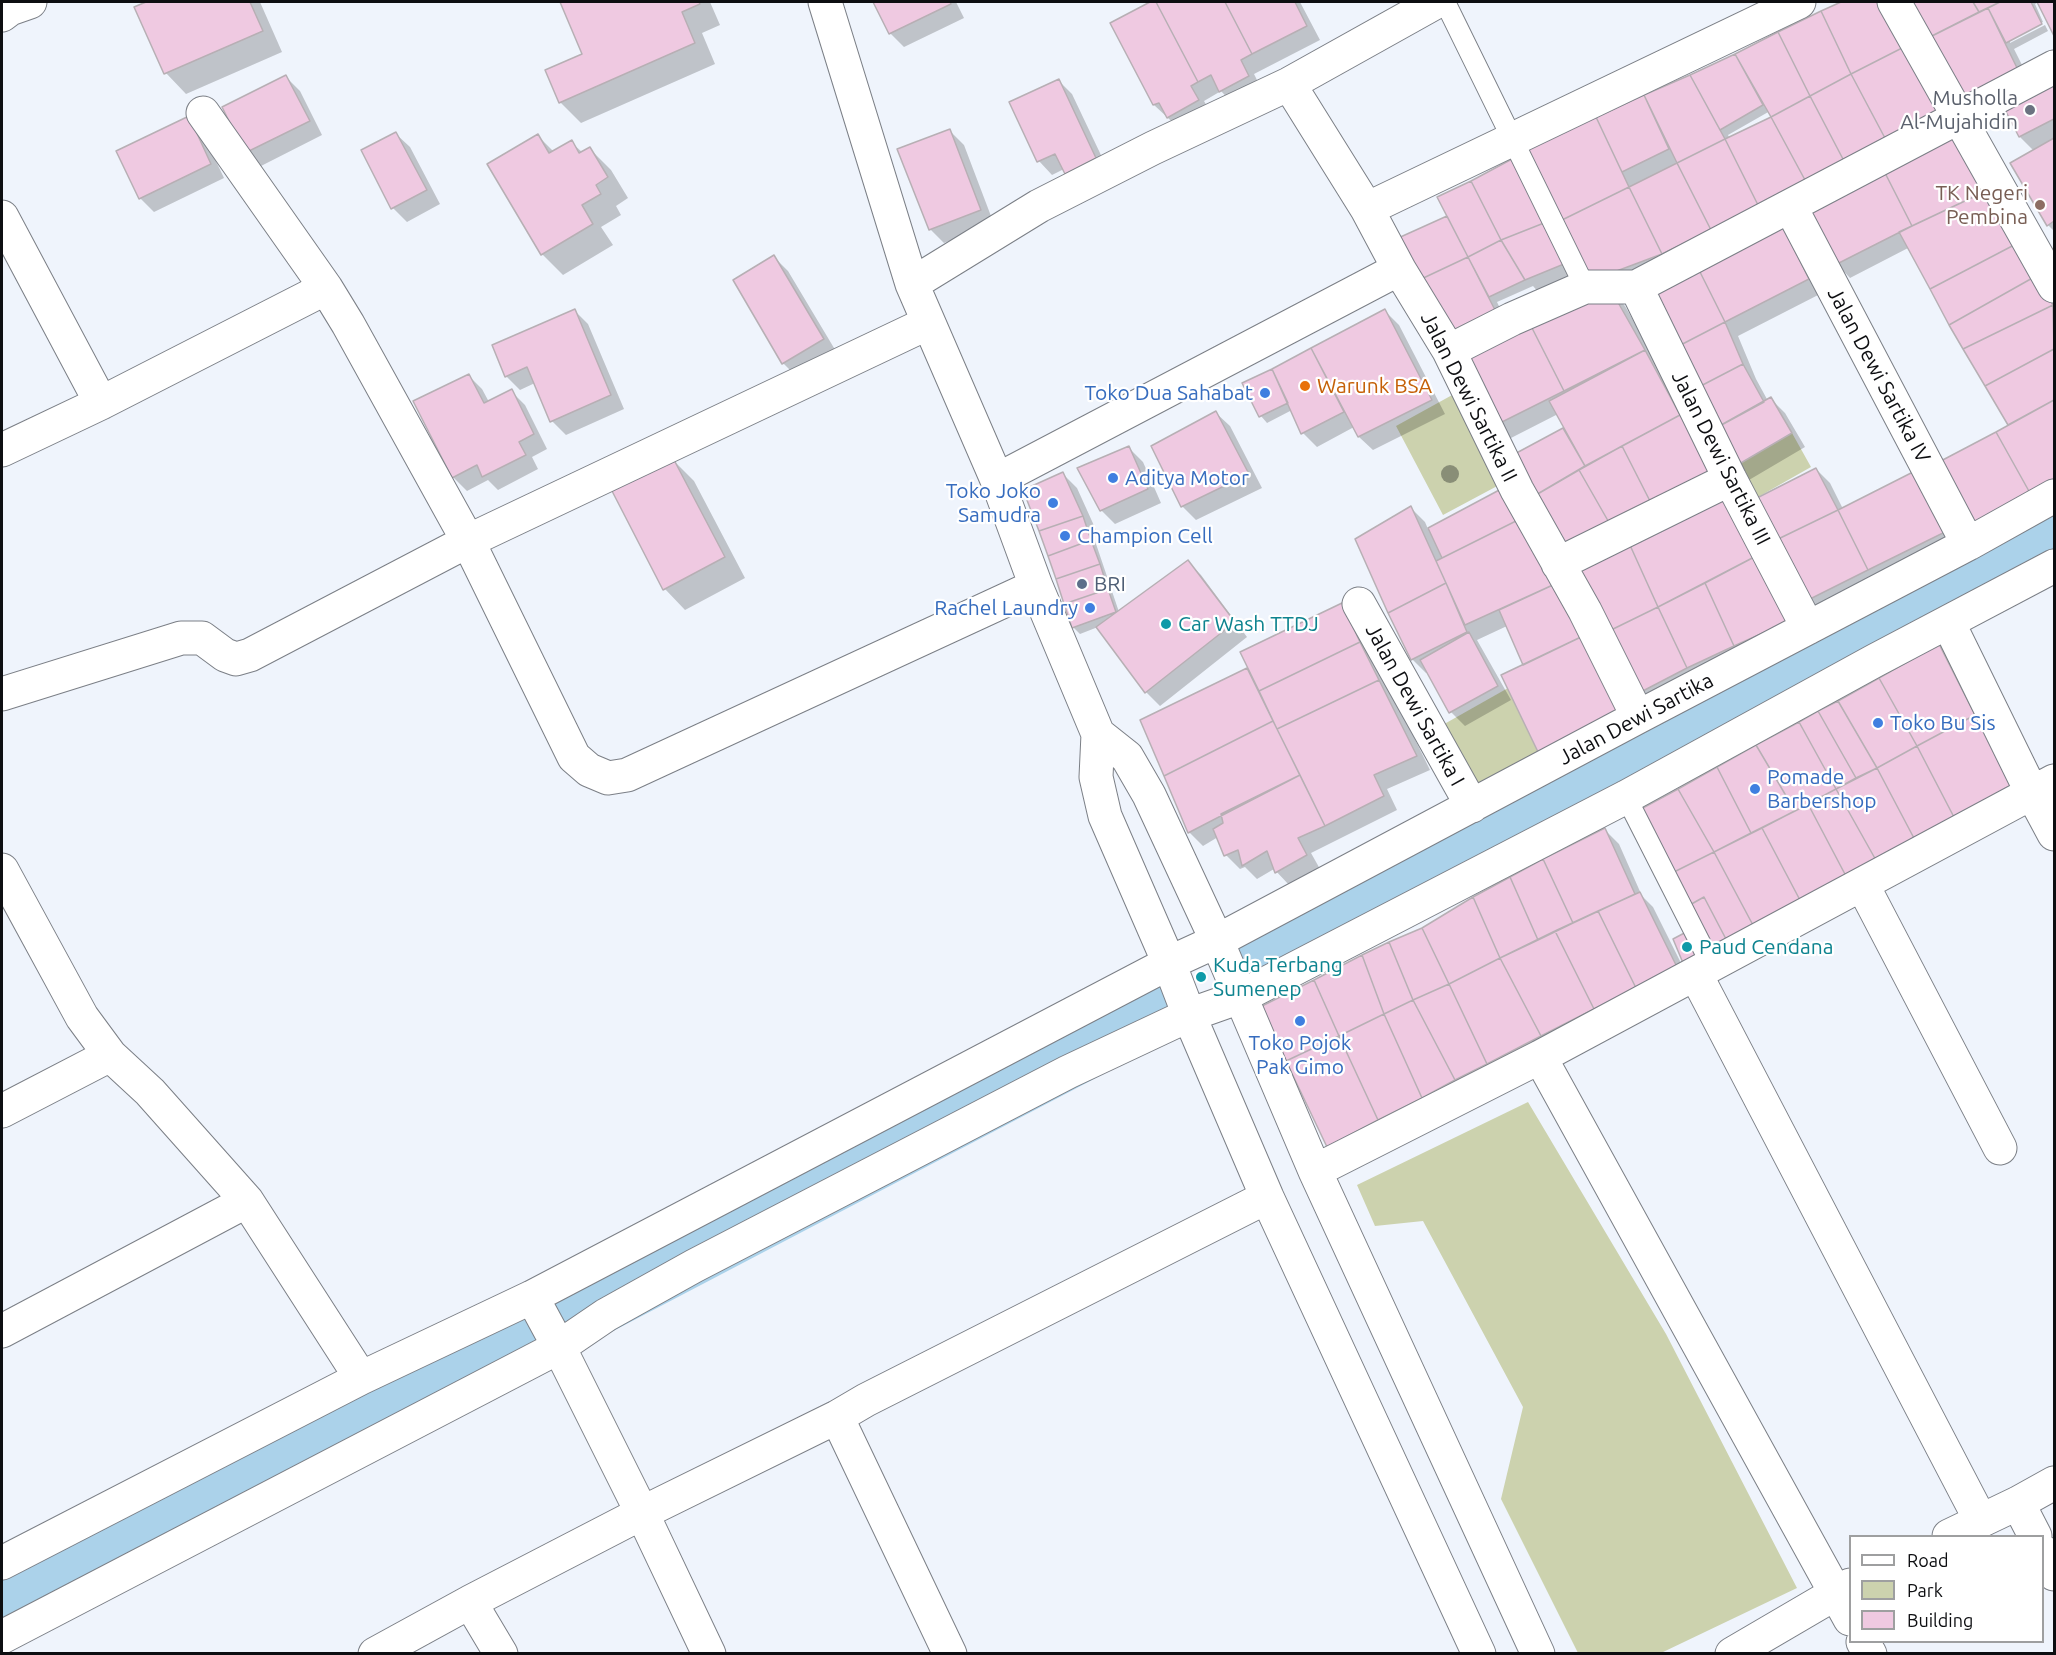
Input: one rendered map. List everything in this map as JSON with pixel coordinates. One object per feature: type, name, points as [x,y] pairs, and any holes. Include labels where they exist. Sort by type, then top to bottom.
[{"type":"street","points":[[2,15],[10,9],[30,2]]},
{"type":"street","points":[[825,2],[912,284],[997,480],[1036,586],[1098,734],[1096,777],[1105,816],[1267,1197],[1479,1653]]},
{"type":"street","points":[[912,284],[1038,206],[1289,84],[1436,2]]},
{"type":"street","points":[[1367,209],[1799,2]]},
{"type":"street","points":[[1894,2],[2055,286]]},
{"type":"street","points":[[1449,351],[1512,319],[1585,287],[1636,287],[2055,66]]},
{"type":"street","name":"Jalan Dewi Sartika II","points":[[1289,84],[1367,209],[1399,269],[1449,351],[1517,490],[1584,611],[1638,717]]},
{"type":"street","points":[[203,113],[326,288],[348,324],[468,541],[574,757],[589,771],[608,778],[627,775],[1036,586]]},
{"type":"street","name":"Jalan Dewi Sartika IV","points":[[1790,206],[1968,544]]},
{"type":"street","points":[[2,217],[101,403]]},
{"type":"street","points":[[997,480],[1399,269]]},
{"type":"street","name":"Jalan Dewi Sartika III","points":[[1636,287],[1730,479],[1808,628]]},
{"type":"street","points":[[2,450],[101,403],[326,288]]},
{"type":"street","points":[[2,694],[181,638],[202,638],[225,655],[236,659],[250,655],[468,541],[928,323]]},
{"type":"street","points":[[1558,564],[1730,479]]},
{"type":"street","name":"Jalan Dewi Sartika","points":[[2,1563],[362,1377],[533,1298],[1169,963],[1217,941],[2055,496]]},
{"type":"street","points":[[2,1637],[558,1345],[694,1266],[1068,1071],[1189,1014],[1240,998],[1626,797],[2055,566]]},
{"type":"street","name":"Jalan Dewi Sartika I","points":[[1359,604],[1472,806]]},
{"type":"street","points":[[1948,622],[2043,787],[2055,834]]},
{"type":"street","points":[[1098,734],[1127,757],[1149,795],[1217,941],[1315,1171],[1538,1653]]},
{"type":"street","points":[[1315,1171],[1540,1057],[2043,787]]},
{"type":"street","points":[[3,875],[82,1017],[110,1055],[150,1092],[247,1201],[362,1377]]},
{"type":"street","points":[[1862,884],[2000,1148]]},
{"type":"street","points":[[1704,970],[1981,1521]]},
{"type":"street","points":[[2,1111],[110,1055]]},
{"type":"street","points":[[1540,1057],[1846,1599],[1732,1653]]},
{"type":"street","points":[[375,1653],[642,1513],[837,1417],[866,1400],[1267,1197]]},
{"type":"street","points":[[2,1330],[247,1201]]},
{"type":"street","points":[[533,1298],[642,1513],[709,1653]]},
{"type":"street","points":[[837,1417],[950,1653]]},
{"type":"street","points":[[1951,1535],[2055,1483]]},
{"type":"street","points":[[2018,1503],[2034,1535]]},
{"type":"street","points":[[2044,1553],[2055,1574]]},
{"type":"street","points":[[470,1602],[501,1653]]},
{"type":"lane","points":[[1445,2],[1585,287]]},
{"type":"lane","points":[[1626,797],[1704,970]]},
{"type":"green space","points":[[1454,394],[1501,484],[1443,515],[1396,426]]},
{"type":"green space","points":[[1792,433],[1811,467],[1751,501],[1734,467]]},
{"type":"green space","points":[[1508,688],[1539,754],[1473,787],[1439,727]]},
{"type":"green space","points":[[1528,1102],[1666,1334],[1797,1588],[1661,1653],[1578,1653],[1501,1499],[1523,1407],[1423,1221],[1375,1226],[1357,1185]]},
{"type":"building","points":[[146,2],[250,2],[263,31],[164,74],[134,7]]},
{"type":"building","points":[[560,2],[699,2],[700,4],[682,12],[695,43],[559,103],[545,70],[582,54]]},
{"type":"building","points":[[873,2],[950,2],[951,4],[889,34]]},
{"type":"building","points":[[1150,2],[1156,2],[1198,82],[1191,86],[1199,100],[1167,118],[1159,103],[1153,105],[1110,23]]},
{"type":"building","points":[[1156,2],[1225,2],[1252,54],[1241,60],[1249,76],[1219,92],[1211,75],[1198,82]]},
{"type":"building","points":[[1225,2],[1295,2],[1307,26],[1252,54]]},
{"type":"building","points":[[1841,2],[1880,2],[1904,47],[1851,74],[1821,11]]},
{"type":"building","points":[[1902,2],[1973,2],[1979,12],[1922,41]]},
{"type":"building","points":[[1973,2],[2000,2],[1979,12]]},
{"type":"building","points":[[2000,2],[2031,2],[2042,24],[2006,43],[1988,8]]},
{"type":"building","points":[[2037,2],[2054,2],[2054,36]]},
{"type":"building","points":[[1988,8],[2019,72],[1953,104],[1922,41]]},
{"type":"building","points":[[1821,11],[1851,74],[1810,96],[1778,32]]},
{"type":"building","points":[[1778,32],[1810,96],[1771,117],[1735,54]]},
{"type":"building","points":[[1904,47],[1941,112],[1886,140],[1851,74]]},
{"type":"building","points":[[1735,54],[1763,105],[1720,130],[1690,75]]},
{"type":"building","points":[[1851,74],[1886,140],[1844,161],[1810,96]]},
{"type":"building","name":"Musholla Al-Mujahidin","points":[[2054,74],[2054,119],[2019,137],[2001,102]]},
{"type":"building","points":[[286,75],[310,121],[245,153],[222,107]]},
{"type":"building","points":[[1690,75],[1725,139],[1677,163],[1644,95]]},
{"type":"building","points":[[1059,79],[1096,158],[1065,174],[1055,154],[1037,162],[1009,102]]},
{"type":"building","points":[[1644,95],[1669,149],[1622,172],[1596,117]]},
{"type":"building","points":[[1810,96],[1844,161],[1805,180],[1771,117]]},
{"type":"building","points":[[189,116],[211,164],[139,199],[116,151]]},
{"type":"building","points":[[1596,117],[1629,187],[1560,221],[1525,149]]},
{"type":"building","points":[[1771,117],[1805,180],[1758,205],[1725,139]]},
{"type":"building","points":[[950,129],[981,210],[929,230],[897,149]]},
{"type":"building","points":[[396,132],[427,190],[391,209],[361,150]]},
{"type":"building","points":[[538,134],[549,153],[572,140],[579,153],[590,147],[608,177],[596,185],[601,194],[582,205],[593,224],[541,255],[487,164]]},
{"type":"building","points":[[1951,134],[1984,192],[1912,226],[1882,167]]},
{"type":"building","points":[[2054,138],[2054,221],[2047,226],[2010,163]]},
{"type":"building","points":[[1725,139],[1758,205],[1711,230],[1677,163]]},
{"type":"building","points":[[1512,159],[1544,223],[1501,240],[1471,181]]},
{"type":"building","points":[[1677,163],[1711,230],[1662,254],[1629,187]]},
{"type":"building","points":[[1882,167],[1912,226],[1835,265],[1806,207]]},
{"type":"building","points":[[1471,181],[1501,240],[1468,257],[1437,197]]},
{"type":"building","points":[[1629,187],[1662,254],[1598,278],[1589,277],[1560,221]]},
{"type":"building","points":[[1984,192],[2016,244],[1930,289],[1899,232]]},
{"type":"building","points":[[1447,216],[1468,257],[1417,281],[1396,239]]},
{"type":"building","points":[[1544,223],[1564,264],[1525,280],[1501,240]]},
{"type":"building","points":[[1783,227],[1809,279],[1725,322],[1699,270]]},
{"type":"building","points":[[1501,240],[1525,280],[1489,297],[1468,257]]},
{"type":"building","points":[[2016,244],[2036,276],[1949,325],[1930,289]]},
{"type":"building","points":[[774,255],[824,339],[782,364],[733,280]]},
{"type":"building","points":[[1468,257],[1495,310],[1447,333],[1417,281]]},
{"type":"building","points":[[1699,270],[1725,322],[1671,350],[1646,296]]},
{"type":"building","points":[[2036,276],[2053,305],[1963,349],[1949,325]]},
{"type":"building","points":[[1611,290],[1645,350],[1564,391],[1531,326]]},
{"type":"building","points":[[2053,305],[2054,349],[1985,386],[1963,349]]},
{"type":"building","points":[[575,309],[611,395],[550,422],[527,367],[505,377],[492,345]]},
{"type":"building","points":[[1385,309],[1432,400],[1358,437],[1311,348]]},
{"type":"building","points":[[1725,322],[1743,364],[1693,390],[1671,350]]},
{"type":"building","points":[[1531,326],[1564,391],[1496,425],[1464,360]]},
{"type":"building","name":"Warunk BSA","points":[[1311,348],[1344,412],[1301,434],[1272,369]]},
{"type":"building","points":[[2054,349],[2054,400],[2008,425],[1985,386]]},
{"type":"building","points":[[1645,350],[1680,415],[1585,466],[1549,401]]},
{"type":"building","points":[[1743,364],[1764,402],[1714,429],[1693,390]]},
{"type":"building","name":"Toko Dua Sahabat","points":[[1272,369],[1288,403],[1259,417],[1242,383]]},
{"type":"building","points":[[469,374],[484,403],[512,389],[534,434],[519,442],[526,455],[482,477],[477,465],[452,478],[413,401]]},
{"type":"building","points":[[1771,397],[1792,433],[1734,467],[1714,429]]},
{"type":"building","points":[[2054,400],[2054,479],[2030,493],[1996,432]]},
{"type":"building","points":[[1216,411],[1249,474],[1181,507],[1151,446]]},
{"type":"building","points":[[1680,415],[1712,473],[1652,505],[1622,446]]},
{"type":"building","points":[[1563,428],[1585,466],[1529,499],[1509,457]]},
{"type":"building","points":[[1996,432],[2030,493],[1975,527],[1937,463]]},
{"type":"building","name":"Aditya Motor","points":[[1129,446],[1148,489],[1100,511],[1077,468]]},
{"type":"building","points":[[1622,446],[1652,505],[1611,526],[1579,470]]},
{"type":"building","points":[[673,458],[725,557],[663,590],[612,491]]},
{"type":"building","points":[[1816,468],[1838,510],[1772,542],[1751,501]]},
{"type":"building","points":[[1579,470],[1611,526],[1560,552],[1529,499]]},
{"type":"building","points":[[1915,471],[1945,532],[1868,570],[1838,510]]},
{"type":"building","name":"Toko Joko Samudra","points":[[1063,472],[1083,516],[1039,531],[1023,490]]},
{"type":"building","points":[[1503,488],[1520,519],[1442,558],[1428,528]]},
{"type":"building","points":[[1726,493],[1758,555],[1658,607],[1629,543]]},
{"type":"building","points":[[1411,506],[1446,583],[1388,613],[1355,539]]},
{"type":"building","points":[[1838,510],[1868,570],[1802,603],[1772,542]]},
{"type":"building","name":"Champion Cell","points":[[1083,516],[1091,540],[1048,556],[1039,531]]},
{"type":"building","points":[[1520,519],[1555,584],[1465,625],[1436,561]]},
{"type":"building","points":[[1091,540],[1100,564],[1056,579],[1048,556]]},
{"type":"building","points":[[1629,543],[1658,607],[1607,632],[1574,567]]},
{"type":"building","points":[[1758,555],[1792,620],[1734,646],[1705,583]]},
{"type":"building","name":"Car Wash TTDJ","points":[[1188,560],[1235,622],[1145,693],[1096,627]]},
{"type":"building","name":"BRI","points":[[1100,564],[1108,589],[1064,604],[1056,579]]},
{"type":"building","points":[[1446,583],[1467,632],[1411,660],[1388,613]]},
{"type":"building","points":[[1705,583],[1734,646],[1687,668],[1658,607]]},
{"type":"building","points":[[1555,584],[1583,636],[1523,665],[1499,610]]},
{"type":"building","name":"Rachel Laundry","points":[[1108,589],[1116,612],[1072,628],[1064,604]]},
{"type":"building","points":[[1342,603],[1360,642],[1259,691],[1240,652]]},
{"type":"building","points":[[1658,607],[1687,668],[1637,694],[1607,632]]},
{"type":"building","points":[[1469,632],[1498,686],[1449,713],[1420,660]]},
{"type":"building","points":[[1583,636],[1621,715],[1539,754],[1501,675]]},
{"type":"building","points":[[1360,642],[1379,680],[1277,729],[1259,691]]},
{"type":"building","points":[[1939,644],[1975,715],[1917,746],[1879,678]]},
{"type":"building","points":[[1247,668],[1273,721],[1164,776],[1140,720]]},
{"type":"building","name":"Toko Bu Sis","points":[[1879,678],[1917,746],[1877,768],[1838,701]]},
{"type":"building","points":[[1379,680],[1417,756],[1374,775],[1384,796],[1325,826],[1277,729]]},
{"type":"building","points":[[1838,701],[1877,768],[1856,778],[1818,711]]},
{"type":"building","points":[[1818,711],[1856,778],[1836,789],[1799,722]]},
{"type":"building","points":[[1975,715],[2015,790],[1956,821],[1917,746]]},
{"type":"building","points":[[1273,721],[1300,775],[1188,833],[1164,776]]},
{"type":"building","points":[[1799,722],[1836,789],[1795,811],[1756,745]]},
{"type":"building","name":"Pomade Barbershop","points":[[1756,745],[1795,811],[1751,833],[1717,767]]},
{"type":"building","points":[[1917,746],[1956,821],[1916,842],[1877,768]]},
{"type":"building","points":[[1717,767],[1751,833],[1714,852],[1678,789]]},
{"type":"building","points":[[1877,768],[1916,842],[1877,862],[1836,789]]},
{"type":"building","points":[[1300,775],[1325,826],[1298,838],[1307,855],[1275,873],[1267,851],[1242,866],[1238,850],[1224,856],[1213,829],[1223,823],[1221,814]]},
{"type":"building","points":[[1678,789],[1714,852],[1670,874],[1639,810]]},
{"type":"building","points":[[1836,789],[1877,862],[1847,878],[1808,804]]},
{"type":"building","points":[[1808,804],[1847,878],[1801,902],[1762,828]]},
{"type":"building","points":[[1605,828],[1635,894],[1573,923],[1543,859]]},
{"type":"building","points":[[1762,828],[1801,902],[1754,927],[1714,852]]},
{"type":"building","points":[[1714,852],[1754,927],[1727,941],[1704,897],[1688,906],[1670,874]]},
{"type":"building","points":[[1543,859],[1573,923],[1538,940],[1510,877]]},
{"type":"building","points":[[1510,877],[1538,940],[1500,958],[1473,897]]},
{"type":"building","points":[[1640,892],[1677,967],[1636,988],[1598,911]]},
{"type":"building","points":[[1473,897],[1500,958],[1449,984],[1422,928]]},
{"type":"building","points":[[1704,897],[1727,941],[1707,951],[1686,907]]},
{"type":"building","points":[[1598,911],[1636,988],[1594,1009],[1555,931]]},
{"type":"building","points":[[1422,928],[1449,984],[1413,1000],[1389,942]]},
{"type":"building","name":"Paud Cendana","points":[[1690,930],[1701,954],[1683,963],[1673,939]]},
{"type":"building","points":[[1555,931],[1594,1009],[1541,1036],[1500,958]]},
{"type":"building","points":[[1389,942],[1413,1000],[1384,1014],[1362,955]]},
{"type":"building","points":[[1362,955],[1384,1014],[1339,1036],[1314,980]]},
{"type":"building","points":[[1500,958],[1541,1036],[1487,1064],[1449,984]]},
{"type":"building","name":"Toko Pojok Pak Gimo","points":[[1314,980],[1339,1036],[1286,1061],[1262,1006]]},
{"type":"building","points":[[1449,984],[1487,1064],[1455,1080],[1413,1000]]},
{"type":"building","points":[[1413,1000],[1455,1080],[1422,1098],[1384,1014]]},
{"type":"building","points":[[1384,1014],[1422,1098],[1378,1120],[1339,1036]]},
{"type":"building","points":[[1339,1036],[1378,1120],[1327,1147],[1286,1061]]},
{"type":"waterway","points":[[1249,960],[2054,525]]},
{"type":"waterway","points":[[2,1602],[519,1340],[1160,1002]]},
{"type":"place","name":"Musholla Al-Mujahidin","points":[[2030,110]]},
{"type":"place","name":"TK Negeri Pembina","points":[[2040,205]]},
{"type":"place","name":"Warunk BSA","points":[[1305,386]]},
{"type":"place","name":"Toko Dua Sahabat","points":[[1265,393]]},
{"type":"place","name":"Aditya Motor","points":[[1113,478]]},
{"type":"place","name":"Toko Joko Samudra","points":[[1053,503]]},
{"type":"place","name":"Champion Cell","points":[[1065,536]]},
{"type":"place","name":"BRI","points":[[1082,584]]},
{"type":"place","name":"Rachel Laundry","points":[[1090,608]]},
{"type":"place","name":"Car Wash TTDJ","points":[[1166,624]]},
{"type":"place","name":"Toko Bu Sis","points":[[1878,723]]},
{"type":"place","name":"Pomade Barbershop","points":[[1755,789]]},
{"type":"place","name":"Paud Cendana","points":[[1687,947]]},
{"type":"place","name":"Kuda Terbang Sumenep","points":[[1201,977]]},
{"type":"place","name":"Toko Pojok Pak Gimo","points":[[1300,1021]]}]
